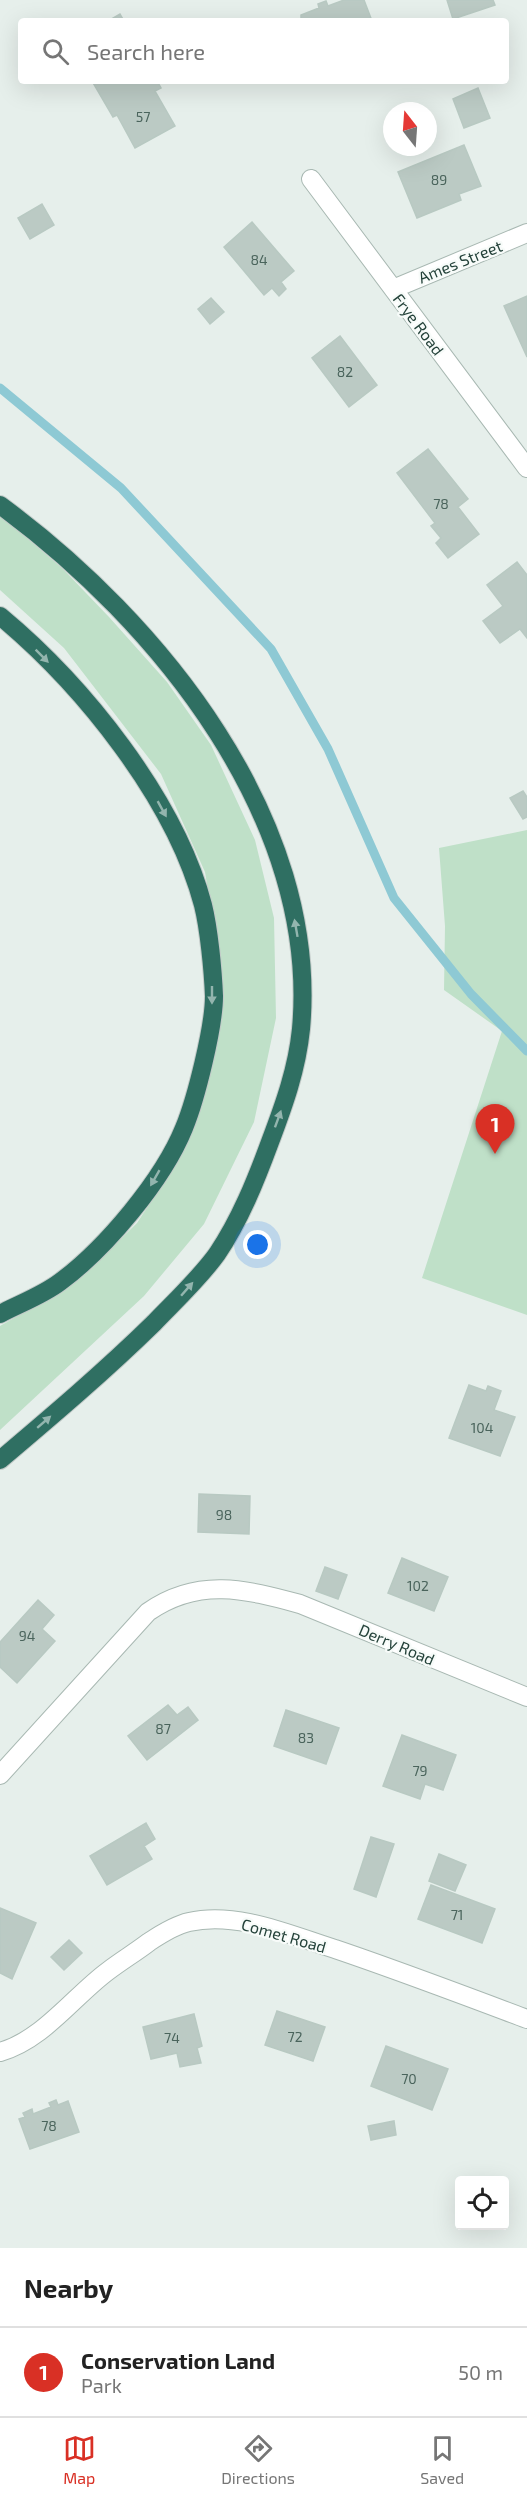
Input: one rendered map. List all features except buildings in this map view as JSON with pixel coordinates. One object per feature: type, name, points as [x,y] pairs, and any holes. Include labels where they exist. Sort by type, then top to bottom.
[{"type":"highway","points":[[0,505],[32,529],[94,586],[147,642],[189,692],[229,752],[260,807],[275,847],[297,930],[302,974],[300,1030],[290,1089],[239,1216],[217,1254],[180,1297],[135,1342],[0,1460]]},
{"type":"highway","points":[[0,616],[66,680],[125,751],[159,802],[182,845],[203,907],[214,997],[203,1063],[184,1128],[149,1189],[100,1247],[59,1283],[0,1314]]},
{"type":"street","name":"Frye Road","points":[[311,179],[527,468]]},
{"type":"street","name":"Ames Street","points":[[393,289],[527,233]]},
{"type":"street","name":"Derry Road","points":[[0,1775],[138,1622],[159,1604],[198,1589],[229,1589],[267,1595],[324,1613],[527,1697]]},
{"type":"street","name":"Comet Road","points":[[0,2052],[21,2043],[35,2033],[108,1971],[165,1931],[189,1922],[211,1920],[235,1922],[279,1931],[382,1965],[527,2019]]},
{"type":"green space","points":[[0,515],[62,568],[109,617],[167,682],[211,745],[255,840],[274,918],[276,1018],[254,1122],[204,1224],[144,1296],[0,1430],[0,1326],[39,1304],[88,1271],[137,1223],[175,1165],[202,1102],[218,951],[205,872],[161,774],[64,648],[0,590]]},
{"type":"green space","points":[[527,830],[527,1315],[422,1278],[502,1031],[444,990],[445,926],[439,848]]},
{"type":"waterway","points":[[0,388],[121,488],[271,649],[328,749],[394,898],[471,994],[527,1051]]},
{"type":"place","name":"Conservation Land","points":[[495,1154]]}]
